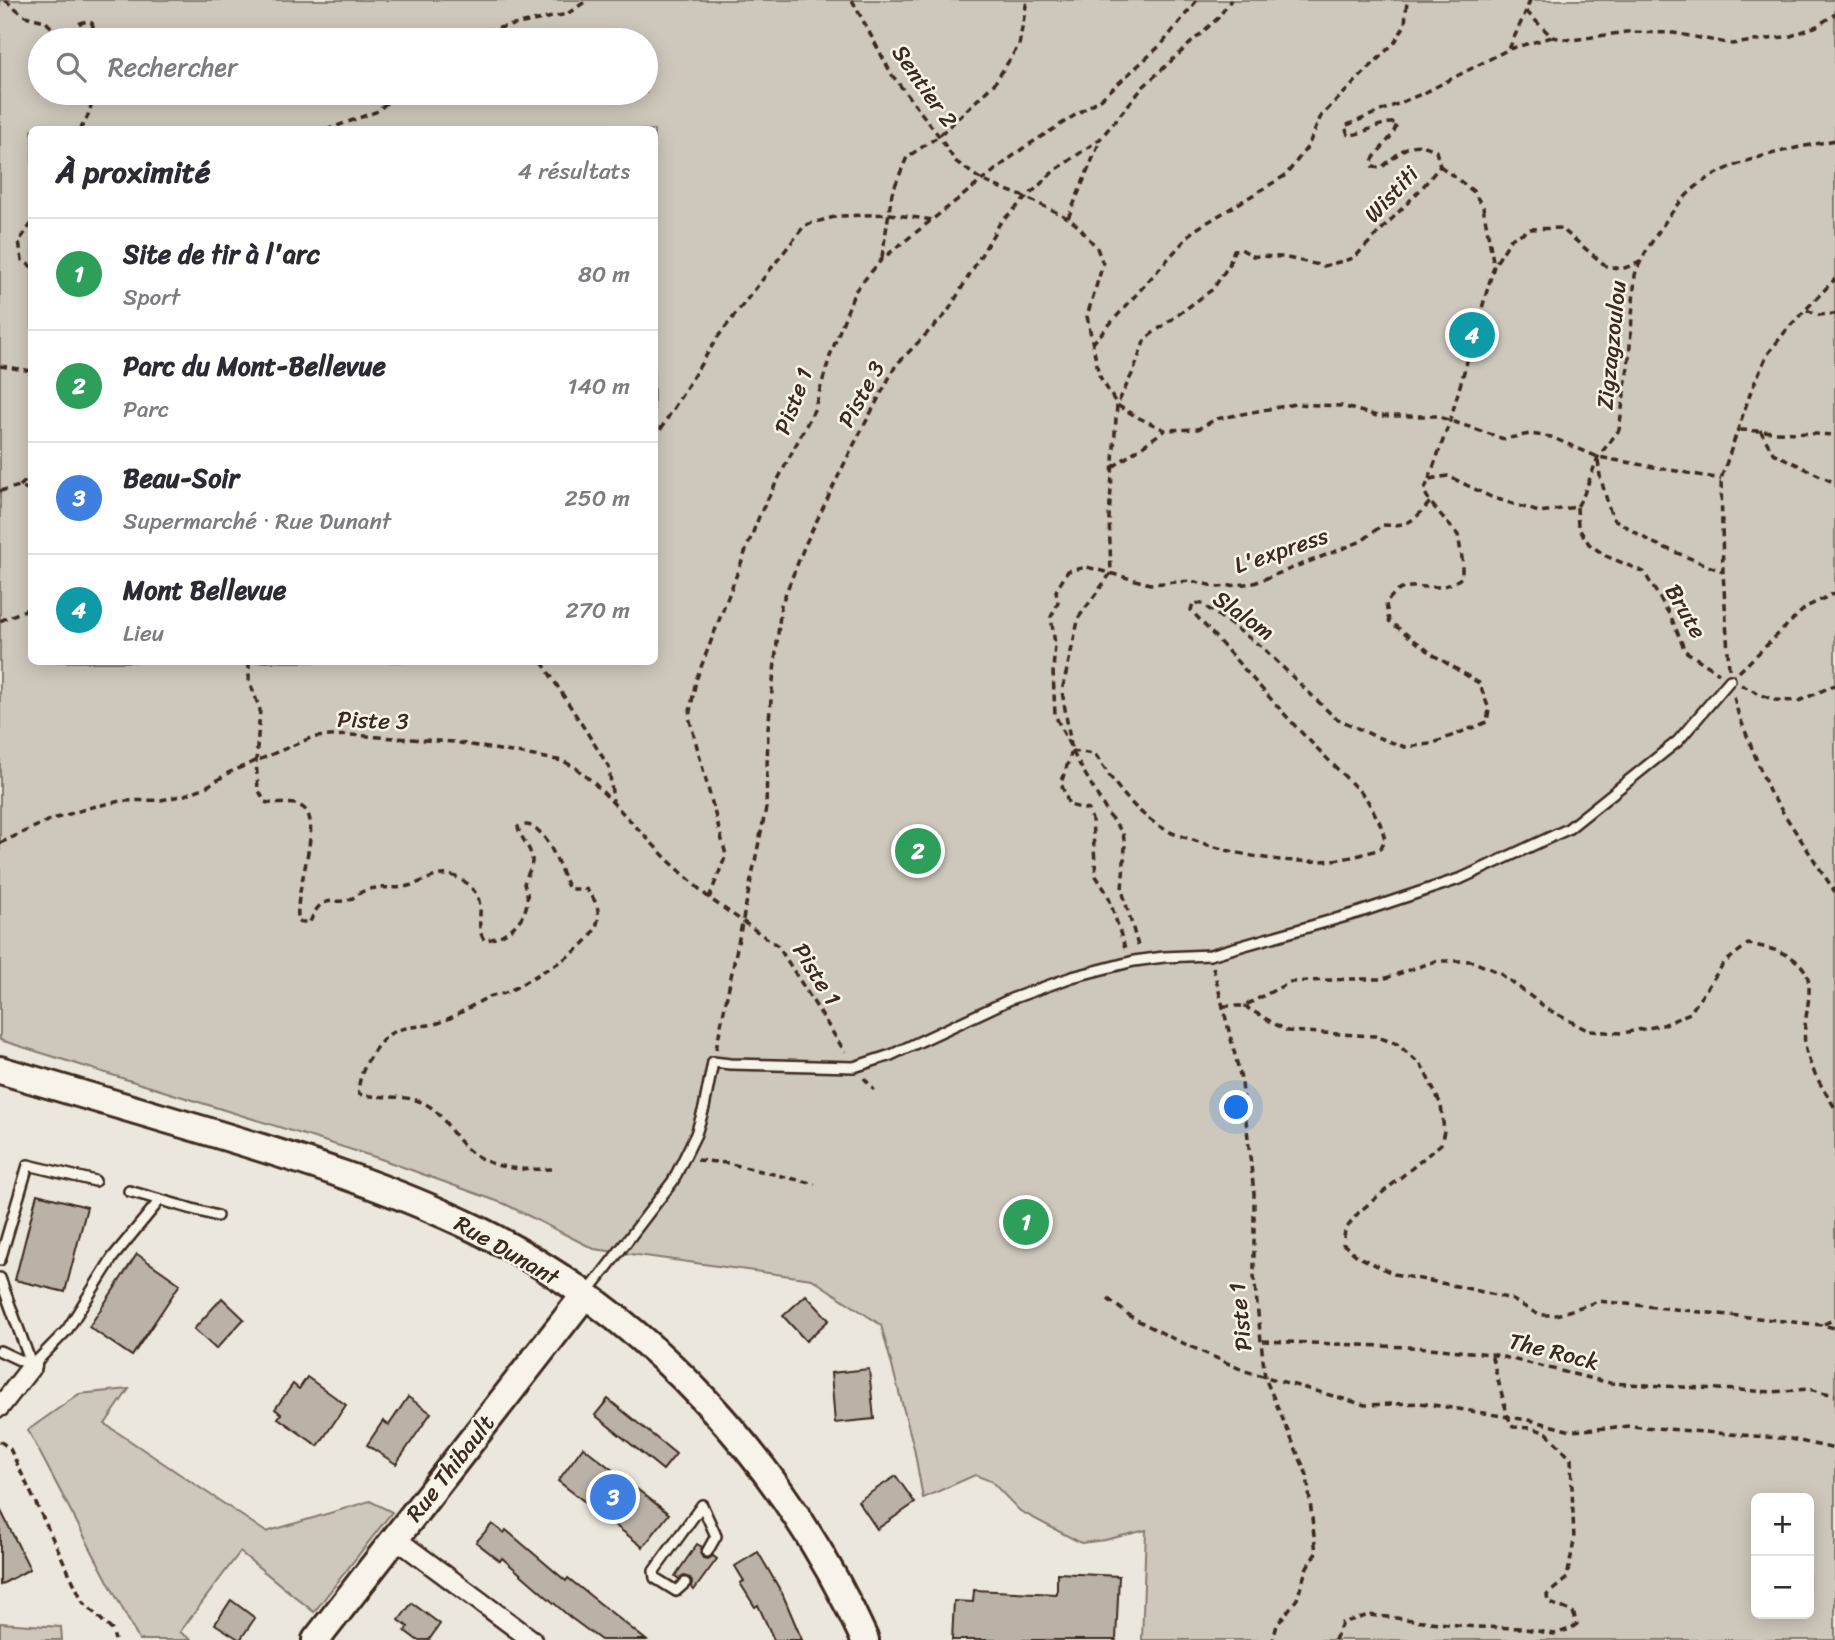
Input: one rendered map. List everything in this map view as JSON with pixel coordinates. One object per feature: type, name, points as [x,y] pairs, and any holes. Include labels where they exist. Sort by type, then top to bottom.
[{"type":"street","name":"Rue Dunant","points":[[0,1070],[234,1139],[388,1191],[480,1231],[558,1277],[635,1335],[685,1380],[753,1454],[820,1551],[865,1640]]},
{"type":"street","name":"Rue Thibault","points":[[316,1640],[584,1296]]},
{"type":"street","points":[[0,1407],[32,1366]]},
{"type":"street","points":[[395,1538],[532,1640]]},
{"type":"lane","points":[[584,1296],[660,1201],[685,1159],[704,1108],[713,1062],[730,1065],[854,1067],[891,1055],[1011,999],[1072,977],[1134,961],[1210,955],[1357,913],[1462,878],[1568,829],[1678,741],[1730,680]]},
{"type":"lane","points":[[0,1260],[28,1166],[95,1181]]},
{"type":"lane","points":[[129,1191],[217,1216]]},
{"type":"lane","points":[[32,1366],[67,1329],[113,1257],[160,1200]]},
{"type":"lane","points":[[0,1278],[32,1366]]},
{"type":"lane","points":[[0,1350],[32,1366]]},
{"type":"lane","points":[[685,1583],[676,1591],[655,1578],[654,1571],[702,1505],[716,1535],[707,1552]]},
{"type":"path","points":[[5,0],[25,16],[45,21],[52,28]]},
{"type":"path","points":[[499,28],[567,14],[588,0]]},
{"type":"path","name":"Sentier 2","points":[[852,0],[892,75],[955,161],[983,181],[1068,218],[1097,248],[1103,264],[1087,316],[1093,344]]},
{"type":"path","points":[[882,259],[892,193],[907,157],[939,136],[994,84],[1019,45],[1027,0]]},
{"type":"path","name":"Piste 1","points":[[854,1067],[778,946],[709,898],[726,855],[689,717],[696,680],[760,514],[814,410],[831,353],[855,291],[882,259],[1021,149],[1102,98],[1162,44],[1198,0]]},
{"type":"path","name":"Piste 3","points":[[713,1059],[766,808],[768,729],[781,605],[805,545],[843,466],[896,365],[947,313],[1000,223],[1053,172],[1100,139],[1144,86],[1218,18],[1231,0]]},
{"type":"path","points":[[1407,0],[1405,25],[1395,42],[1321,116],[1308,146],[1286,175],[1193,231],[1093,344],[1099,375],[1117,405],[1166,430],[1198,429],[1216,419],[1295,404],[1342,407],[1377,415],[1437,416],[1504,439],[1530,434],[1550,437],[1598,457],[1721,479]]},
{"type":"path","points":[[1509,49],[1530,0]]},
{"type":"path","points":[[1526,11],[1552,37]]},
{"type":"path","name":"Wistiti","points":[[1117,405],[1135,370],[1145,339],[1213,289],[1229,265],[1234,250],[1241,249],[1253,256],[1283,257],[1325,266],[1354,258],[1440,166],[1436,151],[1424,144],[1410,145],[1381,168],[1373,167],[1372,161],[1378,150],[1394,135],[1396,123],[1387,122],[1357,135],[1348,135],[1345,127],[1426,92],[1509,49],[1552,37],[1573,40],[1626,32],[1674,33],[1732,44],[1759,42],[1791,36],[1817,26],[1835,14]]},
{"type":"path","points":[[76,28],[78,24],[87,21],[92,23],[93,28]]},
{"type":"path","points":[[82,126],[91,105]]},
{"type":"path","points":[[337,126],[378,111],[384,105]]},
{"type":"path","points":[[1068,218],[1100,139]]},
{"type":"path","name":"Zigzagzoulou","points":[[1598,457],[1619,430],[1629,359],[1632,301],[1640,262],[1671,214],[1694,188],[1736,165],[1835,140]]},
{"type":"path","points":[[1440,166],[1473,191],[1483,207],[1494,266]]},
{"type":"path","points":[[658,434],[717,338],[805,225],[838,216],[890,214],[933,220]]},
{"type":"path","points":[[1430,502],[1424,491],[1450,421],[1494,266],[1511,239],[1530,229],[1561,228],[1606,266],[1622,270],[1640,262]]},
{"type":"path","points":[[28,229],[19,241],[22,260],[28,264]]},
{"type":"path","points":[[1835,278],[1767,355],[1746,403],[1740,430],[1721,479],[1723,572],[1730,680],[1738,713],[1769,791],[1835,892]]},
{"type":"path","points":[[1806,310],[1818,315],[1835,314]]},
{"type":"path","points":[[0,366],[28,370]]},
{"type":"path","points":[[1072,751],[1061,783],[1069,805],[1089,810],[1096,876],[1108,895],[1125,949],[1134,961],[1139,951],[1122,890],[1125,847],[1123,833],[1108,814],[1072,751],[1062,691],[1066,663],[1079,617],[1111,573],[1109,517],[1117,405]]},
{"type":"path","points":[[1113,467],[1166,430]]},
{"type":"path","points":[[1740,430],[1835,435]]},
{"type":"path","points":[[1760,430],[1773,453],[1835,483]]},
{"type":"path","points":[[1429,479],[1448,476],[1491,497],[1539,512],[1577,507],[1598,457]]},
{"type":"path","points":[[1598,457],[1600,476],[1612,518],[1651,542],[1723,572]]},
{"type":"path","points":[[0,491],[20,486],[28,479]]},
{"type":"path","points":[[20,486],[28,489]]},
{"type":"path","name":"L'express","points":[[1072,751],[1055,715],[1055,643],[1051,617],[1058,603],[1056,591],[1068,571],[1087,567],[1150,584],[1191,581],[1220,587],[1254,583],[1362,541],[1382,525],[1401,526],[1414,520],[1430,502]]},
{"type":"path","name":"Slalom","points":[[1072,751],[1095,754],[1121,793],[1168,831],[1218,849],[1270,858],[1328,861],[1366,854],[1381,848],[1385,839],[1380,822],[1366,798],[1297,729],[1191,610],[1193,603],[1202,604],[1262,647],[1334,717],[1374,736],[1405,747],[1431,744],[1487,722],[1489,709],[1479,684],[1435,656],[1389,621],[1385,604],[1393,592],[1407,586],[1450,586],[1462,577],[1458,535],[1430,502]]},
{"type":"path","name":"Brute","points":[[1577,507],[1578,527],[1589,544],[1606,556],[1644,572],[1671,617],[1685,651],[1730,680],[1773,700],[1799,701],[1835,685]]},
{"type":"path","points":[[1730,680],[1806,607],[1835,593]]},
{"type":"path","points":[[0,621],[28,609]]},
{"type":"path","points":[[249,665],[249,680],[260,710],[256,761],[258,789],[265,802],[273,805],[295,804],[310,814],[312,833],[298,899],[296,913],[299,922],[310,922],[319,906],[328,901],[346,901],[362,891],[376,887],[403,887],[440,874],[465,882],[475,892],[481,902],[480,933],[484,940],[500,936],[513,928],[525,912],[528,902],[528,892],[524,884],[533,863],[518,827],[524,824],[530,824],[539,830],[569,889],[586,889],[593,896],[597,915],[594,932],[587,943],[572,955],[503,994],[489,997],[458,1015],[438,1023],[397,1030],[377,1047],[360,1078],[359,1094],[407,1098],[427,1105],[480,1160],[510,1170],[552,1169]]},
{"type":"path","points":[[544,665],[609,767],[613,803]]},
{"type":"path","name":"Piste 3","points":[[0,843],[50,820],[92,807],[121,801],[161,800],[185,795],[313,737],[349,735],[454,742],[563,761],[594,783],[667,859],[709,898]]},
{"type":"path","points":[[1223,1006],[1244,1006],[1290,982],[1383,979],[1437,961],[1471,961],[1498,972],[1549,1010],[1589,1031],[1623,1033],[1663,1025],[1690,1013],[1724,962],[1748,944],[1777,949],[1802,967],[1809,984],[1804,1018],[1806,1050],[1818,1079],[1835,1108]]},
{"type":"path","name":"Piste 1","points":[[1210,955],[1242,1083],[1254,1193],[1254,1276],[1265,1378],[1307,1475],[1316,1553],[1307,1567],[1297,1599],[1277,1625],[1273,1640]]},
{"type":"path","points":[[1244,1006],[1287,1031],[1375,1036],[1397,1044],[1422,1066],[1441,1105],[1444,1131],[1441,1144],[1359,1212],[1345,1230],[1343,1244],[1357,1256],[1394,1274],[1511,1300],[1539,1315],[1556,1315],[1599,1301],[1835,1328]]},
{"type":"path","points":[[685,1159],[727,1163],[815,1184]]},
{"type":"path","points":[[1108,1299],[1133,1318],[1174,1339],[1265,1378],[1365,1405],[1420,1403],[1508,1417],[1571,1431],[1630,1426],[1791,1439],[1835,1449]]},
{"type":"path","points":[[1822,1325],[1835,1319]]},
{"type":"path","name":"The Rock","points":[[1263,1341],[1429,1348],[1492,1354],[1611,1383],[1773,1392],[1808,1389],[1835,1395]]},
{"type":"path","points":[[1335,1640],[1342,1623],[1369,1615],[1475,1627],[1520,1628],[1554,1634],[1577,1624],[1573,1612],[1548,1602],[1547,1595],[1567,1578],[1574,1541],[1571,1459],[1547,1433],[1532,1428],[1513,1427],[1492,1354]]},
{"type":"path","points":[[0,1441],[10,1449],[83,1602],[112,1630],[115,1640]]},
{"type":"shaded area","points":[[0,0],[1835,0],[1835,1640],[1142,1640],[1146,1530],[1081,1543],[1020,1511],[991,1481],[975,1475],[923,1498],[914,1448],[881,1325],[812,1279],[594,1249],[505,1204],[378,1158],[0,1040]]},
{"type":"shaded area","points":[[129,1389],[105,1424],[266,1532],[370,1501],[392,1512],[314,1612],[240,1552],[180,1632],[192,1640],[139,1640],[28,1430],[79,1394]]},
{"type":"shaded area","points":[[0,1623],[61,1627],[62,1640],[0,1640]]},
{"type":"building","points":[[37,1194],[87,1207],[65,1292],[15,1280]]},
{"type":"building","points":[[137,1254],[180,1284],[132,1356],[89,1327]]},
{"type":"building","points":[[806,1295],[829,1320],[806,1341],[783,1316]]},
{"type":"building","points":[[222,1298],[244,1319],[216,1349],[194,1329]]},
{"type":"building","points":[[869,1369],[874,1419],[835,1423],[831,1373]]},
{"type":"building","points":[[307,1377],[346,1405],[318,1446],[278,1418],[281,1414],[275,1409],[293,1384],[299,1389]]},
{"type":"building","points":[[408,1397],[431,1413],[396,1464],[367,1445],[383,1421],[389,1425]]},
{"type":"building","points":[[608,1399],[676,1454],[663,1470],[595,1415]]},
{"type":"building","points":[[583,1447],[669,1514],[643,1547],[558,1481]]},
{"type":"building","points":[[896,1476],[915,1503],[877,1529],[858,1501]]},
{"type":"building","points":[[0,1509],[30,1569],[0,1585]]},
{"type":"building","points":[[492,1524],[504,1533],[506,1530],[566,1581],[568,1578],[646,1640],[601,1640],[571,1618],[502,1558],[500,1561],[476,1542]]},
{"type":"building","points":[[697,1544],[702,1547],[700,1553],[703,1558],[713,1556],[717,1559],[694,1590],[690,1578],[684,1576],[679,1579],[675,1576]]},
{"type":"building","points":[[758,1552],[783,1595],[802,1640],[774,1640],[758,1605],[755,1607],[740,1583],[744,1581],[735,1566]]},
{"type":"building","points":[[1057,1573],[1119,1576],[1116,1640],[952,1640],[954,1601],[973,1602],[974,1590],[1057,1594]]},
{"type":"building","points":[[231,1600],[255,1618],[240,1640],[215,1624]]},
{"type":"building","points":[[412,1603],[440,1624],[429,1640],[417,1640],[405,1631],[408,1627],[399,1620]]},
{"type":"place","name":"Mont Bellevue","points":[[1472,335]]},
{"type":"place","name":"Parc du Mont-Bellevue","points":[[918,851]]},
{"type":"place","name":"Site de tir à l'arc","points":[[1026,1222]]},
{"type":"place","name":"Beau-Soir","points":[[613,1497]]}]
